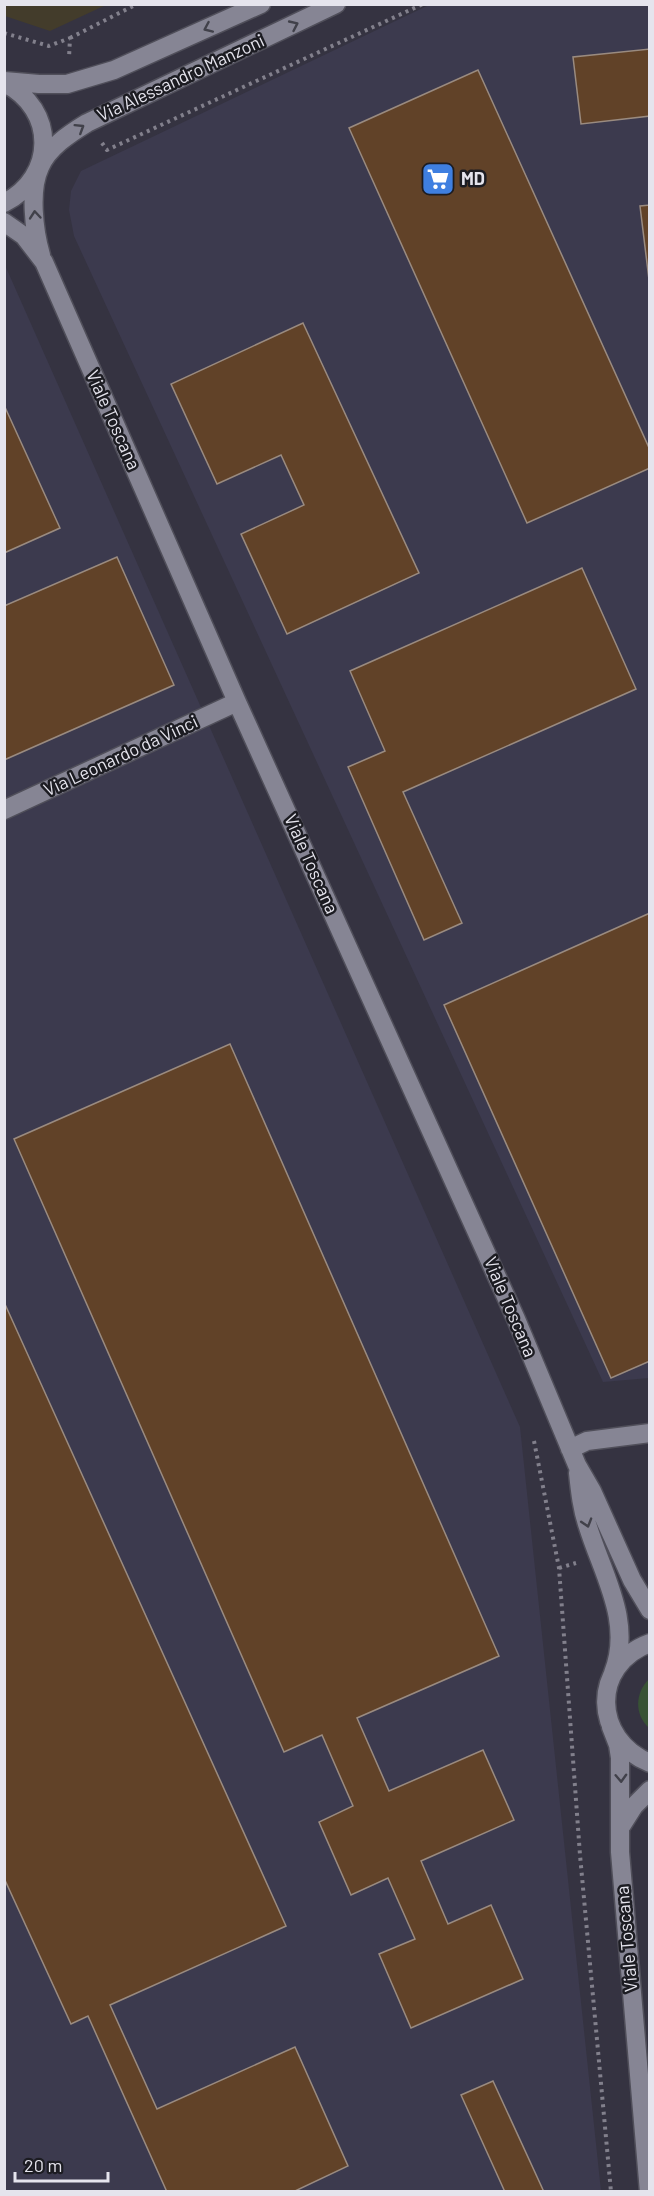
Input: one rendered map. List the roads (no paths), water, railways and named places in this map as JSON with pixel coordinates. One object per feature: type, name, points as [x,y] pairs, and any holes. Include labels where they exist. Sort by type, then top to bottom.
[{"type":"street","name":"Via Alessandro Manzoni","points":[[4,82],[67,84],[114,70],[261,4]]},
{"type":"street","name":"Via Alessandro Manzoni","points":[[4,203],[26,189],[58,144],[87,123],[336,4]]},
{"type":"street","name":"Viale Toscana","points":[[4,82],[27,99],[39,120],[44,140],[34,203],[36,228],[44,262],[237,702],[460,1194],[573,1457],[596,1499],[632,1580],[650,1610]]},
{"type":"street","name":"Viale Toscana","points":[[4,222],[24,236],[44,262]]},
{"type":"street","name":"Via Leonardo da Vinci","points":[[4,810],[237,702]]},
{"type":"street","points":[[573,1457],[587,1441],[650,1433]]},
{"type":"street","name":"Viale Toscana","points":[[573,1457],[584,1514],[606,1574],[620,1623],[620,1653],[608,1685],[606,1702],[607,1715],[618,1745],[620,1758],[620,1830],[649,2192]]},
{"type":"street","points":[[613,1673],[630,1653],[650,1643]]},
{"type":"street","points":[[611,1727],[617,1739],[628,1751],[650,1763]]},
{"type":"street","points":[[620,1830],[634,1806],[650,1790]]},
{"type":"place","name":"MD","points":[[438,179]]}]
